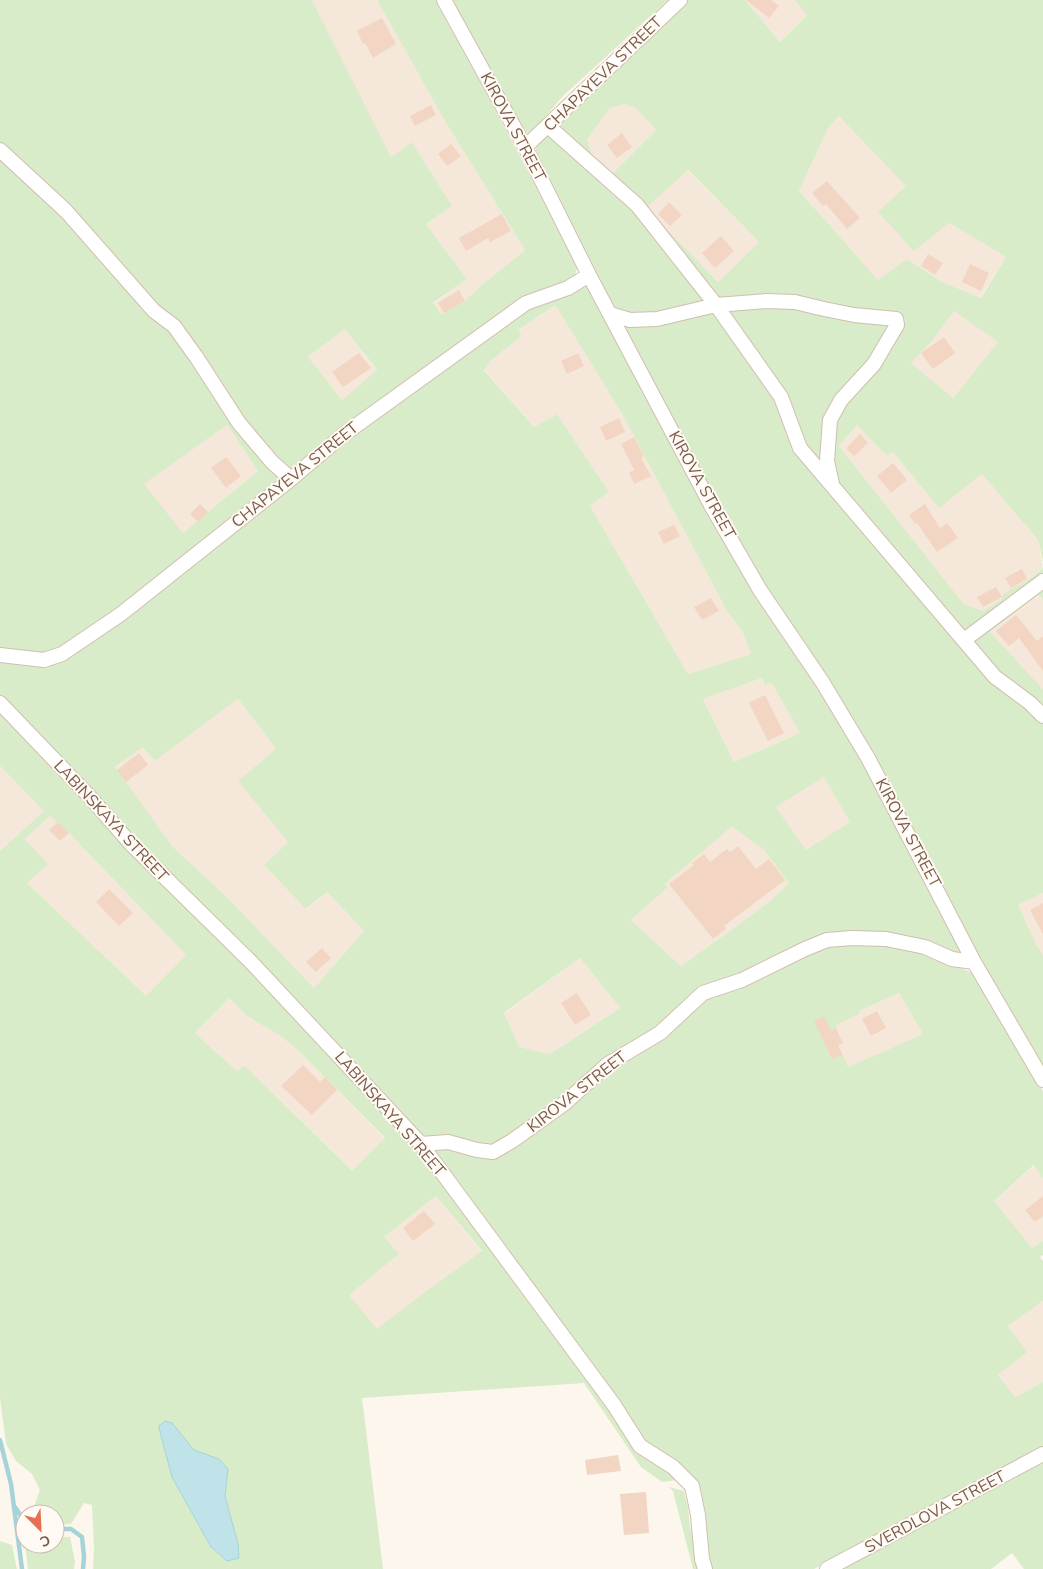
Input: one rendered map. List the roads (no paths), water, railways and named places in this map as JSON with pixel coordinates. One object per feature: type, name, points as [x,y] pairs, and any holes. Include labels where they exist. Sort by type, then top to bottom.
[{"type":"street","name":"KIROVA STREET","points":[[444,0],[525,147],[589,275],[726,532],[760,590],[823,683],[868,758],[974,962],[1043,1080]]},
{"type":"street","name":"CHAPAYEVA STREET","points":[[525,147],[680,0]]},
{"type":"street","name":"KIROVA STREET","points":[[548,126],[636,205],[716,305],[781,397],[800,448],[995,677],[1030,703],[1043,716]]},
{"type":"street","points":[[0,150],[66,211],[154,310],[174,326],[197,358],[238,423],[272,462],[291,479]]},
{"type":"street","name":"CHAPAYEVA STREET","points":[[0,655],[44,660],[62,654],[121,614],[291,479],[343,434],[526,302],[568,288],[589,275]]},
{"type":"street","points":[[610,314],[630,320],[656,319],[716,305],[767,301],[795,302],[854,315],[896,319],[897,325],[874,364],[841,400],[830,420],[827,461],[834,489]]},
{"type":"street","points":[[964,640],[1043,581]]},
{"type":"street","name":"LABINSKAYA STREET","points":[[0,704],[89,796],[131,844],[251,962],[421,1144],[609,1397],[640,1446],[673,1467],[692,1486],[705,1569]]},
{"type":"street","name":"KIROVA STREET","points":[[421,1144],[448,1142],[477,1150],[493,1152],[512,1141],[565,1103],[608,1064],[660,1033],[703,993],[742,980],[827,940],[852,938],[886,939],[925,947],[952,959],[974,962]]},
{"type":"street","name":"SVERDLOVA STREET","points":[[827,1569],[1043,1454]]},
{"type":"water","points":[[165,1421],[172,1423],[194,1450],[219,1459],[228,1469],[225,1496],[238,1544],[239,1558],[227,1561],[211,1547],[172,1477],[159,1426]]},
{"type":"waterway","points":[[0,1440],[11,1484],[22,1569]]},
{"type":"waterway","points":[[65,1529],[71,1529],[82,1537],[83,1569]]}]
